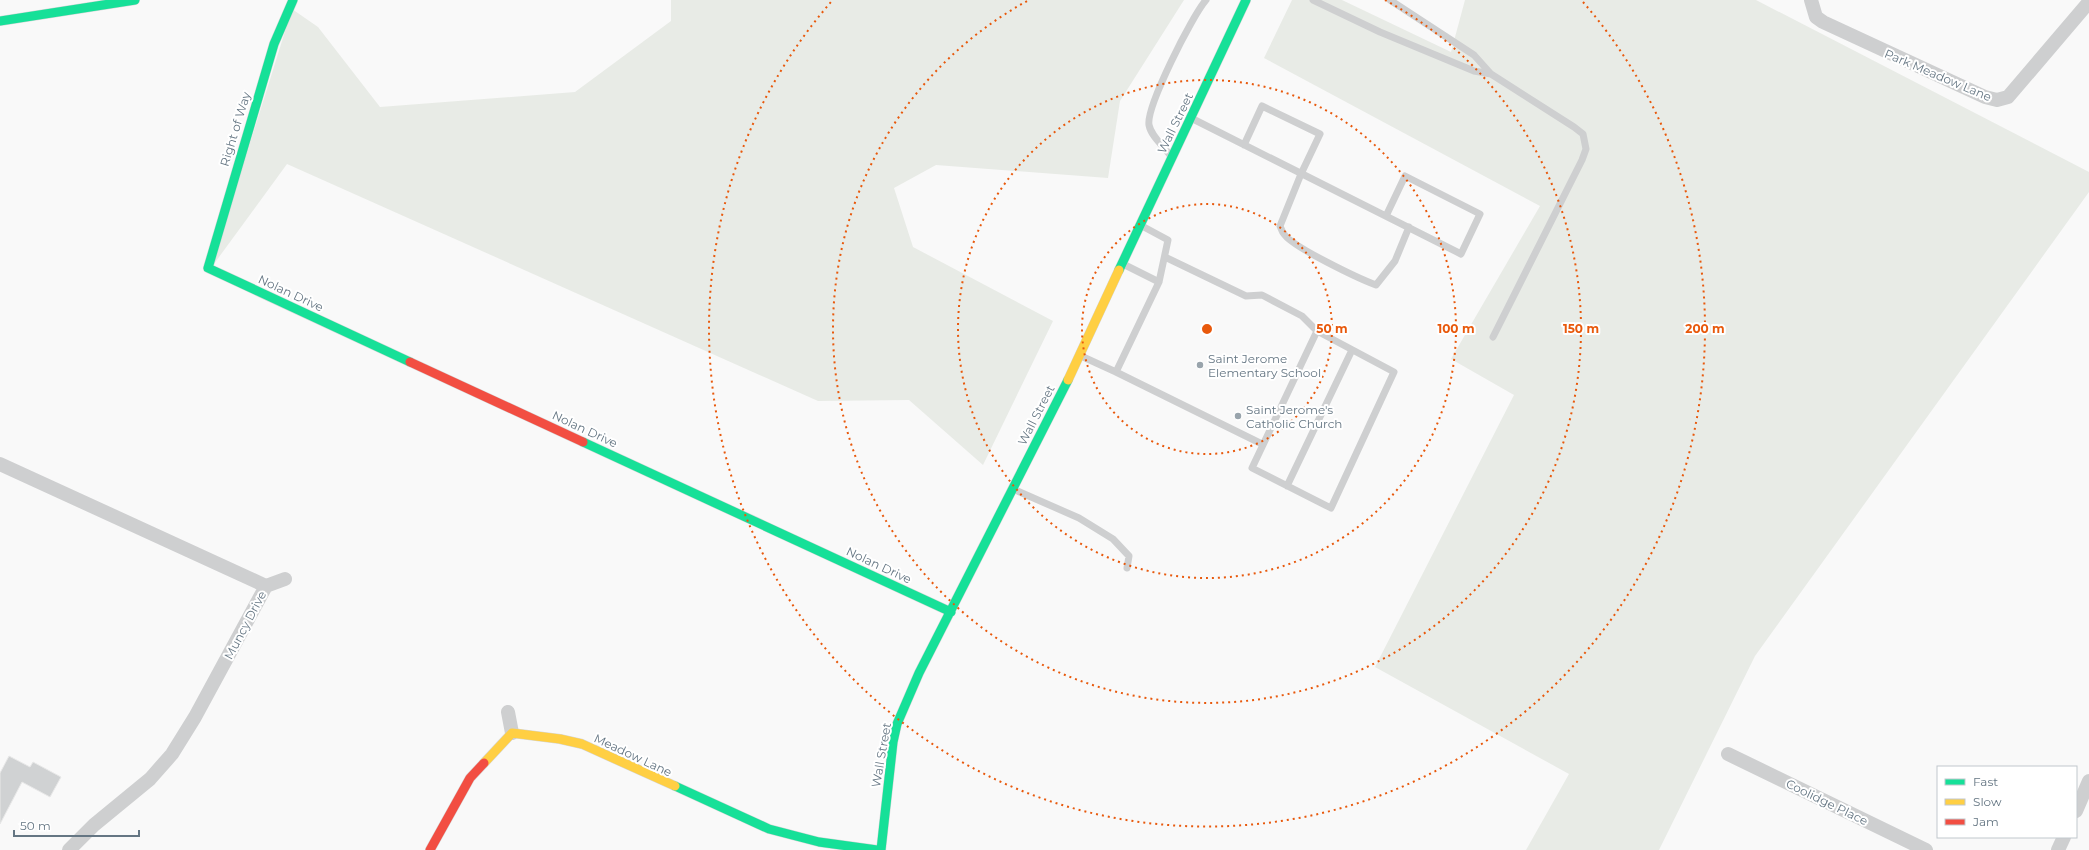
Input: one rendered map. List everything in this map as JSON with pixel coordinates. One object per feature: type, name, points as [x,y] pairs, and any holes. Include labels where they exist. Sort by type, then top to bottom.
[{"type":"street","points":[[0,21],[135,0]]},
{"type":"street","name":"Right of Way","points":[[208,268],[274,44],[294,0]]},
{"type":"street","name":"Wall Street","points":[[881,850],[890,767],[897,724],[926,660],[1078,355],[1246,0]]},
{"type":"street","name":"Park Meadow Lane","points":[[1811,0],[1816,16],[1823,22],[1978,94],[1997,100],[2008,97],[2089,2]]},
{"type":"street","name":"Nolan Drive","points":[[208,268],[951,612]]},
{"type":"street","name":"Muncy Drive","points":[[0,464],[266,586],[195,717],[172,754],[150,778],[94,825],[69,850]]},
{"type":"street","points":[[266,586],[285,579]]},
{"type":"street","points":[[430,850],[470,778],[512,733],[508,712]]},
{"type":"street","name":"Meadow Lane","points":[[512,733],[560,739],[582,744],[769,829],[819,842],[877,850]]},
{"type":"street","name":"Coolidge Place","points":[[1728,754],[1926,850]]},
{"type":"street","points":[[2077,808],[2089,781]]},
{"type":"street","points":[[2058,850],[2064,838]]},
{"type":"lane","points":[[1172,157],[1152,133],[1148,120],[1173,55],[1200,7],[1206,0]]},
{"type":"lane","points":[[1314,0],[1380,32],[1474,71],[1490,74]]},
{"type":"lane","points":[[1390,0],[1474,55],[1490,74],[1583,134],[1586,148],[1582,160],[1493,337]]},
{"type":"lane","points":[[1244,145],[1262,106],[1320,134],[1301,174],[1280,226],[1284,235],[1355,277],[1376,285],[1395,261],[1409,227]]},
{"type":"lane","points":[[1190,118],[1461,254],[1480,214],[1405,176],[1386,216]]},
{"type":"lane","points":[[1116,372],[1159,282],[1168,240],[1140,225]]},
{"type":"lane","points":[[1164,257],[1246,296],[1262,295],[1302,316],[1317,331],[1394,372],[1331,508],[1252,468],[1262,444],[1317,331]]},
{"type":"lane","points":[[1121,263],[1159,282]]},
{"type":"lane","points":[[1287,486],[1352,350]]},
{"type":"lane","points":[[1078,355],[1116,372],[1262,444]]},
{"type":"lane","points":[[1012,489],[1079,518],[1113,539],[1128,556],[1127,568]]},
{"type":"shaded area","points":[[671,0],[1184,0],[1120,101],[1108,178],[936,165],[894,188],[913,247],[1053,321],[983,465],[909,400],[818,401],[287,164],[211,268],[292,9],[318,27],[380,107],[575,92],[671,21]]},
{"type":"shaded area","points":[[1292,0],[1342,0],[1451,52],[1465,0],[1756,0],[2089,172],[2089,192],[1755,656],[1659,850],[1526,850],[1569,774],[1375,667],[1514,395],[1451,359],[1540,206],[1264,58]]},
{"type":"building","points":[[9,756],[30,767],[33,762],[61,777],[50,797],[22,782],[0,824],[0,773]]},
{"type":"traffic: fast","points":[[0,21],[135,0]]},
{"type":"traffic: fast","points":[[293,0],[274,44],[208,268],[410,362]]},
{"type":"traffic: fast","points":[[1119,270],[1246,0]]},
{"type":"traffic: fast","points":[[881,850],[893,742],[897,724],[919,673],[1068,380]]},
{"type":"traffic: fast","points":[[583,442],[951,612]]},
{"type":"traffic: fast","points":[[675,786],[769,829],[819,842],[877,850]]},
{"type":"traffic: slow","points":[[1068,380],[1119,270]]},
{"type":"traffic: slow","points":[[484,763],[512,733],[560,739],[582,744],[675,786]]},
{"type":"traffic: jam","points":[[410,362],[583,442]]},
{"type":"traffic: jam","points":[[430,850],[470,778],[484,763]]},
{"type":"place","name":"Saint Jerome Elementary School","points":[[1200,365]]},
{"type":"place","name":"Saint Jerome's Catholic Church","points":[[1238,416]]}]
